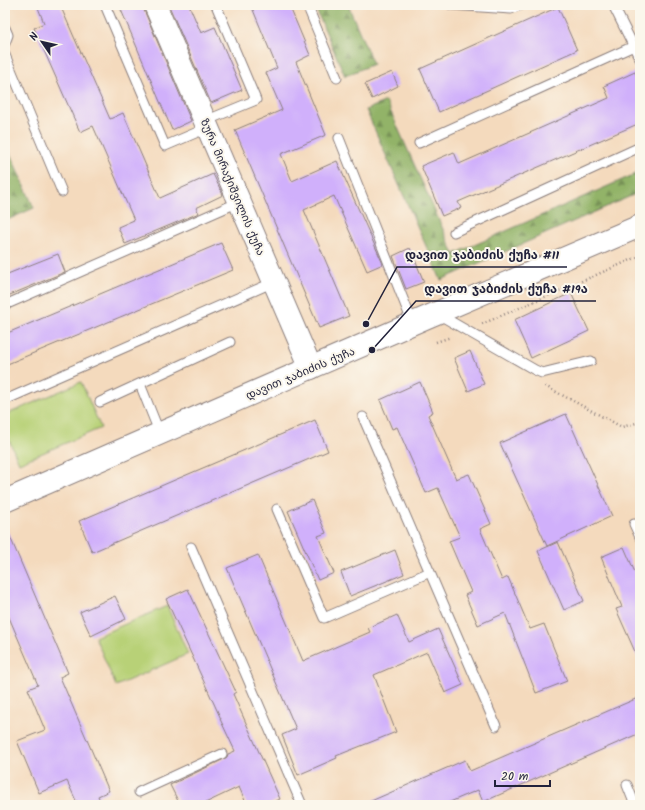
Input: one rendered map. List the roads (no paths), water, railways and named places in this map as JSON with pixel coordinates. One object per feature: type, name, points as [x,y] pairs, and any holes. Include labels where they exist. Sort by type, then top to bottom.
[{"type":"street","name":"ზურა მირაქიშვილის ქუჩა","points":[[155,5],[311,368]]},
{"type":"street","name":"დავით ჯაბიძის ქუჩა","points":[[5,501],[640,226]]},
{"type":"lane","points":[[105,5],[165,146],[256,100],[216,5]]},
{"type":"lane","points":[[307,5],[337,78]]},
{"type":"lane","points":[[451,5],[511,9],[521,5]]},
{"type":"lane","points":[[613,5],[640,59]]},
{"type":"lane","points":[[419,143],[634,46]]},
{"type":"lane","points":[[5,55],[62,192]]},
{"type":"lane","points":[[339,138],[413,324]]},
{"type":"lane","points":[[454,232],[640,147]]},
{"type":"lane","points":[[5,305],[239,202]]},
{"type":"lane","points":[[5,400],[274,282]]},
{"type":"lane","points":[[437,314],[534,370],[542,373],[591,361]]},
{"type":"lane","points":[[100,402],[230,342]]},
{"type":"lane","points":[[140,384],[160,434]]},
{"type":"lane","points":[[363,417],[496,726]]},
{"type":"lane","points":[[277,509],[324,618],[430,572]]},
{"type":"lane","points":[[634,524],[640,536]]},
{"type":"lane","points":[[191,547],[302,805]]},
{"type":"lane","points":[[139,792],[222,754]]},
{"type":"lane","points":[[627,785],[635,805]]},
{"type":"place","name":"დავით ჯაბიძის ქუჩა #11","points":[[366,324]]},
{"type":"place","name":"დავით ჯაბიძის ქუჩა #19ა","points":[[372,350]]}]
